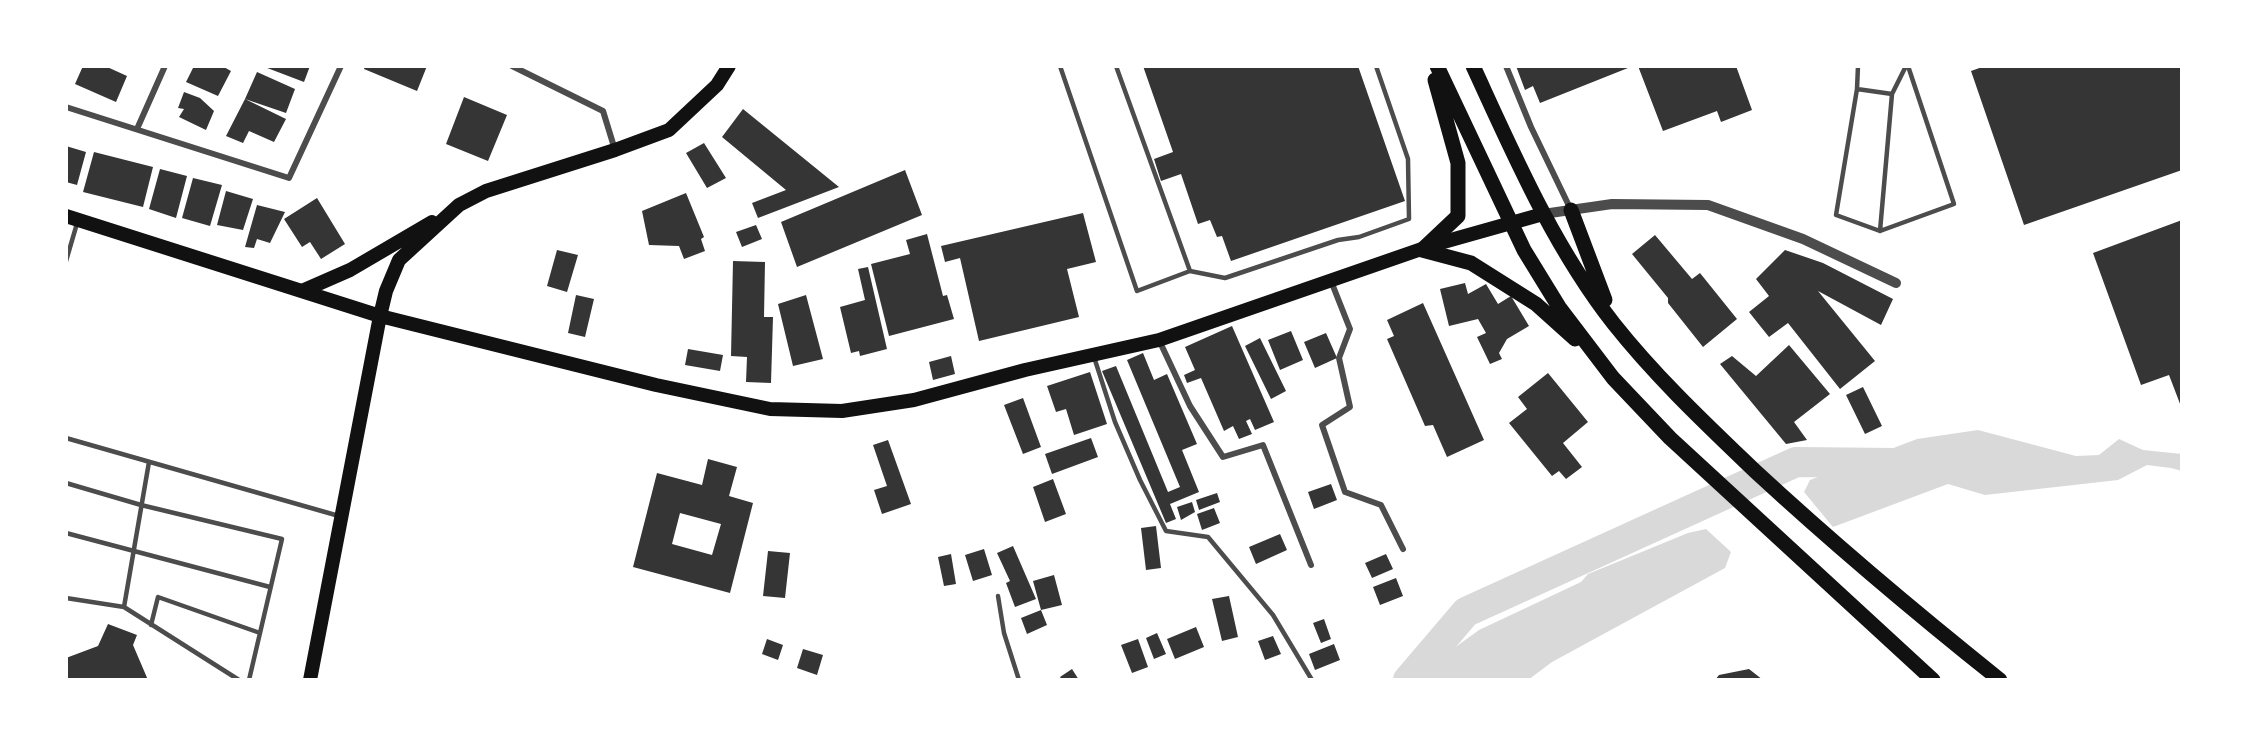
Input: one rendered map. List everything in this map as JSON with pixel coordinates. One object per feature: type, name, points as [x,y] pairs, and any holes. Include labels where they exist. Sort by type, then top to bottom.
[{"type":"highway","points":[[1422,250],[1458,216],[1458,163],[1431,66]]},
{"type":"highway","points":[[1437,66],[1510,223],[1539,276],[1600,361],[1653,421],[1692,460],[1933,680]]},
{"type":"highway","points":[[1473,66],[1543,214],[1572,263],[1613,322],[1654,372],[1721,439],[1824,535],[2000,680]]},
{"type":"highway","points":[[1572,210],[1613,322]]},
{"type":"highway","points":[[1422,250],[1472,263],[1536,304],[1600,361]]},
{"type":"main road","points":[[302,291],[350,270],[486,191],[615,150],[669,130],[717,85],[729,66]]},
{"type":"main road","points":[[310,680],[386,291],[399,260],[459,205]]},
{"type":"main road","points":[[72,218],[380,316],[656,385],[770,409],[842,411],[914,400],[1159,340],[1422,250],[1543,214]]},
{"type":"street","points":[[137,129],[165,66]]},
{"type":"street","points":[[66,107],[289,178],[341,66]]},
{"type":"street","points":[[512,66],[603,111],[615,150]]},
{"type":"street","points":[[1506,66],[1531,127],[1572,210]]},
{"type":"street","points":[[1543,214],[1612,204],[1708,205],[1803,239],[1896,283]]},
{"type":"street","points":[[1331,281],[1350,330],[1339,358],[1350,407],[1322,425],[1345,492],[1381,505],[1402,549]]},
{"type":"street","points":[[1159,340],[1190,406],[1223,457],[1263,445],[1311,565]]},
{"type":"lane","points":[[1060,66],[1137,291],[1190,271],[1225,278],[1338,240],[1359,237],[1409,219],[1408,159],[1376,66]]},
{"type":"lane","points":[[1116,66],[1190,271]]},
{"type":"lane","points":[[1858,66],[1857,88],[1836,215],[1880,231],[1954,204],[1907,66]]},
{"type":"lane","points":[[1880,231],[1892,94],[1907,66]]},
{"type":"lane","points":[[1857,88],[1892,94]]},
{"type":"lane","points":[[66,261],[72,218]]},
{"type":"lane","points":[[1093,355],[1115,422],[1140,480],[1166,531],[1208,537],[1273,615],[1312,680]]},
{"type":"lane","points":[[66,438],[342,516]]},
{"type":"lane","points":[[124,607],[149,462]]},
{"type":"lane","points":[[66,483],[141,505],[282,538],[249,680]]},
{"type":"lane","points":[[66,533],[270,587]]},
{"type":"lane","points":[[998,596],[1004,633],[1019,680]]},
{"type":"lane","points":[[151,625],[158,597],[260,633]]},
{"type":"lane","points":[[66,598],[124,607],[239,680]]},
{"type":"shaded area","points":[[1978,430],[2076,456],[2099,455],[2119,439],[2143,450],[2182,454],[2182,471],[2147,465],[2118,480],[1985,495],[1948,484],[1833,527],[1804,492],[1810,480],[1917,439]]},
{"type":"shaded area","points":[[1706,529],[1731,552],[1725,568],[1552,662],[1528,680],[1414,680],[1417,675],[1479,630],[1581,582],[1588,574],[1688,533]]},
{"type":"building","points":[[83,66],[105,66],[127,76],[116,102],[75,84]]},
{"type":"building","points":[[194,66],[222,66],[231,71],[218,96],[186,82]]},
{"type":"building","points":[[262,66],[310,66],[304,82]]},
{"type":"building","points":[[365,66],[427,66],[417,91],[364,69]]},
{"type":"building","points":[[1143,66],[1358,66],[1405,201],[1231,261],[1222,236],[1217,237],[1210,220],[1198,224],[1181,174],[1161,181],[1154,159],[1173,152]]},
{"type":"building","points":[[1516,66],[1633,66],[1540,103],[1533,86],[1525,90]]},
{"type":"building","points":[[1638,66],[1736,66],[1752,110],[1721,122],[1717,111],[1663,131]]},
{"type":"building","points":[[1985,66],[2182,66],[2182,170],[2024,225],[1971,71]]},
{"type":"building","points":[[257,72],[295,89],[286,113],[245,99]]},
{"type":"building","points":[[184,92],[200,98],[214,111],[206,130],[179,117],[184,109],[178,108]]},
{"type":"building","points":[[464,97],[507,115],[488,161],[446,144]]},
{"type":"building","points":[[245,99],[286,119],[274,142],[249,131],[243,143],[226,136]]},
{"type":"building","points":[[743,109],[839,187],[758,218],[752,203],[786,190],[722,137]]},
{"type":"building","points":[[704,143],[726,178],[707,188],[686,153]]},
{"type":"building","points":[[66,146],[86,152],[77,185],[66,182]]},
{"type":"building","points":[[94,152],[153,167],[143,207],[83,192]]},
{"type":"building","points":[[160,169],[187,176],[176,218],[149,209]]},
{"type":"building","points":[[905,170],[922,215],[797,267],[781,222]]},
{"type":"building","points":[[193,178],[222,185],[210,226],[182,218]]},
{"type":"building","points":[[226,191],[253,199],[243,230],[217,225]]},
{"type":"building","points":[[686,193],[704,237],[701,239],[705,251],[684,259],[679,246],[649,245],[642,211]]},
{"type":"building","points":[[317,198],[345,244],[321,259],[310,242],[302,247],[284,219]]},
{"type":"building","points":[[257,205],[285,212],[270,243],[257,239],[254,248],[245,247]]},
{"type":"building","points":[[1083,213],[1096,262],[1067,269],[1079,317],[979,341],[960,258],[945,262],[941,246]]},
{"type":"building","points":[[2182,220],[2182,409],[2169,375],[2141,385],[2093,253]]},
{"type":"building","points":[[756,225],[762,239],[742,247],[736,232]]},
{"type":"building","points":[[927,234],[943,296],[947,295],[954,319],[889,336],[871,264],[910,254],[906,240]]},
{"type":"building","points":[[1655,235],[1692,279],[1700,273],[1737,319],[1703,347],[1668,303],[1668,298],[1632,254]]},
{"type":"building","points":[[557,250],[578,255],[567,292],[547,286]]},
{"type":"building","points":[[1785,250],[1823,263],[1893,299],[1881,325],[1818,291],[1875,361],[1840,389],[1788,323],[1769,337],[1749,312],[1769,296],[1756,279]]},
{"type":"building","points":[[733,261],[765,262],[764,317],[773,317],[771,383],[746,382],[747,357],[731,356]]},
{"type":"building","points":[[868,267],[887,349],[860,356],[859,351],[851,353],[840,307],[865,300],[858,269]]},
{"type":"building","points":[[1465,283],[1468,294],[1486,284],[1498,304],[1511,296],[1529,326],[1507,339],[1499,353],[1502,359],[1490,364],[1477,337],[1486,333],[1478,319],[1449,326],[1440,289]]},
{"type":"building","points":[[576,295],[594,299],[585,337],[568,333]]},
{"type":"building","points":[[806,295],[823,359],[793,366],[778,304]]},
{"type":"building","points":[[1423,303],[1484,440],[1447,457],[1433,425],[1425,426],[1387,339],[1394,336],[1387,320]]},
{"type":"building","points":[[1232,326],[1274,422],[1255,430],[1250,419],[1246,421],[1252,434],[1239,439],[1233,426],[1224,431],[1201,378],[1187,383],[1184,375],[1195,370],[1185,347]]},
{"type":"building","points":[[1291,331],[1303,360],[1280,370],[1268,340]]},
{"type":"building","points":[[1326,333],[1337,358],[1315,368],[1304,342]]},
{"type":"building","points":[[1260,338],[1286,391],[1271,399],[1245,346]]},
{"type":"building","points":[[1789,345],[1830,394],[1794,422],[1807,440],[1786,444],[1720,364],[1732,356],[1756,376]]},
{"type":"building","points":[[688,349],[723,355],[720,371],[685,365]]},
{"type":"building","points":[[1143,353],[1154,380],[1167,374],[1197,444],[1182,450],[1199,492],[1170,504],[1176,519],[1166,523],[1102,371],[1116,366],[1168,492],[1180,487],[1127,360]]},
{"type":"building","points":[[951,356],[955,374],[933,380],[929,362]]},
{"type":"building","points":[[1090,372],[1107,424],[1074,435],[1066,409],[1056,412],[1047,386]]},
{"type":"building","points":[[1548,373],[1588,422],[1563,443],[1582,467],[1566,479],[1559,471],[1552,476],[1509,423],[1527,409],[1518,397]]},
{"type":"building","points":[[1863,387],[1882,426],[1865,434],[1846,395]]},
{"type":"building","points":[[1023,398],[1041,447],[1023,454],[1004,405]]},
{"type":"building","points":[[1091,438],[1098,457],[1052,474],[1045,454]]},
{"type":"building","points":[[888,440],[911,504],[882,514],[874,490],[887,486],[873,445]]},
{"type":"building","points":[[708,459],[737,467],[729,496],[753,503],[730,593],[633,567],[657,473],[702,485]],"holes":[[[680,513],[721,524],[712,555],[672,544]]]},
{"type":"building","points":[[1053,479],[1066,514],[1045,522],[1033,487]]},
{"type":"building","points":[[1331,484],[1337,500],[1314,509],[1308,492]]},
{"type":"building","points":[[1217,493],[1220,502],[1199,510],[1196,500]]},
{"type":"building","points":[[1192,502],[1195,512],[1181,520],[1177,507]]},
{"type":"building","points":[[1214,508],[1220,523],[1202,530],[1197,514]]},
{"type":"building","points":[[1156,526],[1161,568],[1146,570],[1141,528]]},
{"type":"building","points":[[1280,534],[1287,550],[1256,564],[1249,547]]},
{"type":"building","points":[[1013,546],[1036,599],[1015,607],[1006,583],[1010,581],[997,553]]},
{"type":"building","points":[[984,549],[992,575],[973,581],[965,555]]},
{"type":"building","points":[[768,551],[790,553],[785,598],[763,596]]},
{"type":"building","points":[[951,554],[956,584],[944,586],[938,557]]},
{"type":"building","points":[[1386,554],[1393,569],[1372,578],[1365,563]]},
{"type":"building","points":[[1054,575],[1062,605],[1041,610],[1033,581]]},
{"type":"building","points":[[1396,578],[1403,596],[1380,605],[1373,587]]},
{"type":"building","points":[[1229,596],[1238,637],[1222,641],[1212,599]]},
{"type":"building","points":[[1041,610],[1047,625],[1027,634],[1021,618]]},
{"type":"building","points":[[1324,619],[1331,639],[1321,643],[1313,623]]},
{"type":"building","points":[[108,624],[137,635],[133,645],[148,680],[66,680],[66,658],[98,646]]},
{"type":"building","points":[[1196,627],[1204,647],[1175,659],[1167,639]]},
{"type":"building","points":[[1157,633],[1166,654],[1154,659],[1146,638]]},
{"type":"building","points":[[1273,636],[1281,654],[1265,660],[1258,641]]},
{"type":"building","points":[[767,639],[783,645],[778,660],[762,654]]},
{"type":"building","points":[[1138,639],[1148,667],[1132,673],[1121,645]]},
{"type":"building","points":[[1334,644],[1340,660],[1315,670],[1309,654]]},
{"type":"building","points":[[803,649],[823,655],[817,675],[797,668]]},
{"type":"building","points":[[1072,669],[1079,680],[1062,680],[1060,677]]},
{"type":"building","points":[[1749,669],[1763,680],[1715,680],[1719,675]]},
{"type":"waterway","points":[[1408,680],[1466,612],[1796,462],[1896,463]]}]
